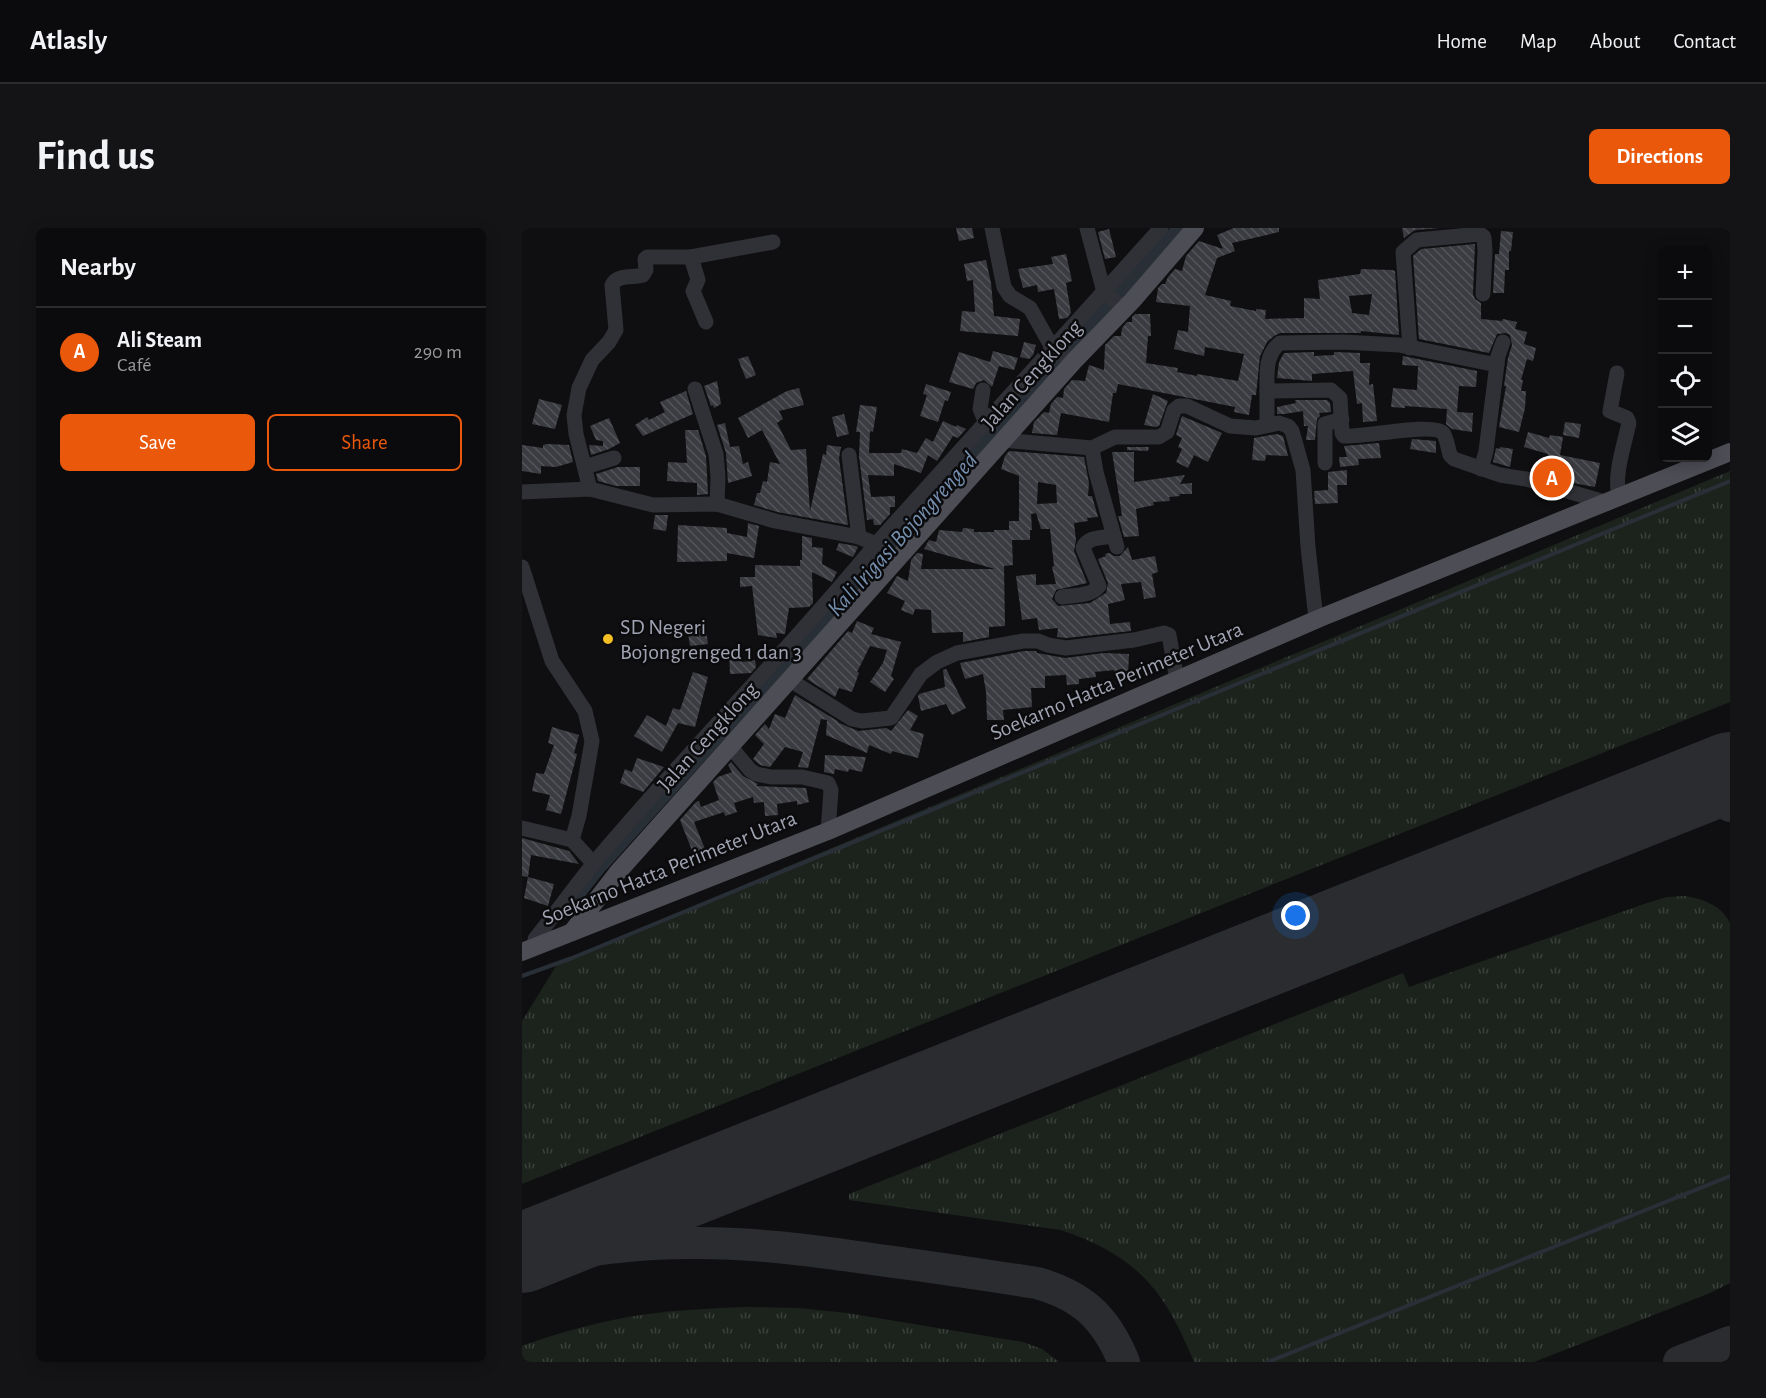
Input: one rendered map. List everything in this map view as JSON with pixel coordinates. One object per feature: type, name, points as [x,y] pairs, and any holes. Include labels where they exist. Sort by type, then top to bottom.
[{"type":"main road","name":"Jalan Cengklong","points":[[572,932],[691,772],[730,746],[790,680],[886,552],[1003,440],[1064,356],[1122,308],[1195,228]]},
{"type":"main road","name":"Soekarno Hatta Perimeter Utara","points":[[529,943],[572,932],[828,831],[1316,619],[1730,452]]},
{"type":"street","points":[[992,228],[1004,287],[1010,296],[1029,308],[1064,356]]},
{"type":"street","points":[[1087,228],[1105,293],[1122,308]]},
{"type":"street","points":[[529,943],[594,864],[691,772],[838,591],[886,552],[986,423],[1064,356],[1105,293],[1161,228]]},
{"type":"street","points":[[1410,348],[1403,252],[1409,245],[1417,240],[1480,234],[1484,237],[1485,250],[1483,294]]},
{"type":"street","points":[[590,489],[576,434],[574,415],[579,388],[592,360],[609,342],[616,330],[612,285],[614,281],[618,278],[644,275],[647,256],[691,257],[773,242]]},
{"type":"street","points":[[691,257],[698,280],[693,291],[706,322]]},
{"type":"street","points":[[1267,425],[1268,368],[1271,351],[1280,343],[1343,342],[1399,345],[1497,364]]},
{"type":"street","points":[[1481,469],[1486,451],[1498,356],[1503,342]]},
{"type":"street","points":[[1267,391],[1330,390],[1340,398],[1342,433],[1347,436],[1410,430],[1440,430],[1444,434],[1450,455],[1481,469],[1614,500],[1618,492],[1618,479],[1629,423],[1627,418],[1610,411],[1617,373]]},
{"type":"street","points":[[695,389],[716,454],[717,504]]},
{"type":"street","points":[[983,390],[980,409],[986,423]]},
{"type":"street","points":[[1003,440],[1092,448],[1115,436],[1159,437],[1167,432],[1174,410],[1179,406],[1187,406],[1230,426],[1256,428],[1279,423],[1288,426],[1292,431],[1303,470],[1316,619]]},
{"type":"street","points":[[1325,463],[1325,424],[1342,419]]},
{"type":"street","points":[[1062,597],[1093,592],[1099,586],[1083,548],[1085,543],[1089,540],[1115,541],[1096,472],[1092,448]]},
{"type":"street","points":[[849,455],[859,537]]},
{"type":"street","points":[[585,467],[614,458]]},
{"type":"street","points":[[522,492],[590,489],[653,505],[717,504],[775,521],[859,537],[886,552]]},
{"type":"street","points":[[522,567],[552,661],[585,711],[592,741],[579,816],[572,840]]},
{"type":"street","points":[[790,680],[852,719],[862,721],[891,718],[921,674],[957,653],[1023,641],[1038,641],[1066,648],[1134,640],[1164,633],[1169,635],[1177,680]]},
{"type":"street","points":[[730,746],[756,774],[771,777],[801,777],[828,783],[831,790],[828,831]]},
{"type":"street","points":[[522,828],[572,840],[594,864]]},
{"type":"green space","points":[[1730,471],[1730,702],[522,1184],[522,1021],[558,963]]},
{"type":"green space","points":[[1685,896],[1717,907],[1730,923],[1730,1283],[1534,1362],[1194,1362],[1171,1314],[1145,1278],[1110,1251],[1087,1240],[1061,1230],[849,1200],[849,1194],[1403,973],[1409,987],[1644,904],[1667,897]]},
{"type":"green space","points":[[745,1307],[798,1308],[847,1313],[1023,1342],[1042,1349],[1059,1362],[522,1362],[522,1346],[584,1327],[648,1314]]},
{"type":"building","points":[[956,228],[972,228],[974,238],[959,241]]},
{"type":"building","points":[[1234,228],[1279,228],[1279,232],[1232,243],[1235,251],[1217,258],[1205,295],[1231,301],[1230,306],[1256,311],[1256,309],[1266,310],[1265,319],[1304,318],[1304,298],[1320,299],[1318,280],[1360,274],[1361,269],[1392,270],[1395,271],[1399,335],[1361,331],[1361,333],[1280,333],[1274,336],[1267,342],[1260,356],[1256,395],[1252,395],[1249,415],[1234,412],[1235,407],[1118,384],[1116,393],[1113,393],[1109,422],[1061,413],[1057,435],[1032,433],[1034,422],[1044,412],[1049,413],[1051,404],[1057,397],[1063,398],[1064,389],[1072,380],[1085,381],[1089,365],[1104,370],[1105,345],[1114,336],[1121,336],[1122,328],[1127,322],[1132,322],[1135,314],[1150,314],[1151,336],[1148,336],[1146,363],[1178,368],[1177,372],[1197,376],[1197,374],[1238,381],[1244,354],[1205,347],[1204,356],[1174,349],[1178,330],[1188,332],[1190,306],[1156,302],[1158,288],[1165,284],[1175,269],[1182,271],[1186,256],[1199,241],[1223,249],[1217,235]],"holes":[[[1372,294],[1369,315],[1352,313],[1349,296]]]},
{"type":"building","points":[[1402,228],[1440,228],[1415,230],[1404,238]]},
{"type":"building","points":[[1109,229],[1116,257],[1105,259],[1098,232]]},
{"type":"building","points":[[1501,231],[1513,232],[1511,251],[1509,251],[1509,270],[1505,270],[1504,293],[1493,293],[1495,254],[1499,254]]},
{"type":"building","points":[[1475,244],[1473,294],[1475,299],[1481,303],[1481,319],[1502,321],[1503,319],[1517,322],[1515,329],[1527,332],[1524,344],[1536,348],[1533,361],[1527,359],[1521,380],[1523,380],[1521,391],[1526,391],[1525,408],[1519,432],[1499,427],[1508,358],[1512,345],[1510,335],[1497,334],[1489,353],[1419,339],[1413,256],[1421,249]]},
{"type":"building","points":[[1066,254],[1072,281],[1066,283],[1071,313],[1067,318],[1059,319],[1054,289],[1038,292],[1037,285],[1023,288],[1018,269],[1053,264],[1051,257]]},
{"type":"building","points":[[986,260],[994,316],[1020,319],[1018,336],[960,331],[962,311],[975,312],[973,280],[967,281],[964,264]]},
{"type":"building","points":[[1024,342],[1036,345],[1029,359],[1020,357]]},
{"type":"building","points":[[993,351],[1018,358],[1014,370],[999,366],[992,387],[984,380],[976,383],[973,389],[949,382],[959,352],[990,362]]},
{"type":"building","points":[[1314,352],[1314,356],[1334,355],[1334,352],[1360,353],[1360,363],[1370,363],[1369,385],[1373,384],[1377,421],[1363,422],[1362,403],[1357,404],[1353,371],[1312,374],[1312,381],[1277,378],[1279,362],[1284,353]]},
{"type":"building","points":[[748,356],[756,375],[746,379],[738,359]]},
{"type":"building","points":[[1403,356],[1477,371],[1476,387],[1459,386],[1457,412],[1473,413],[1472,432],[1452,429],[1446,424],[1447,409],[1391,407],[1393,388],[1417,390],[1418,366],[1402,365]]},
{"type":"building","points":[[717,381],[721,404],[714,408],[713,405],[711,406],[704,386]]},
{"type":"building","points":[[926,384],[951,392],[948,401],[945,400],[938,422],[920,416],[927,395],[923,394]]},
{"type":"building","points":[[799,388],[804,405],[779,411],[783,419],[777,423],[791,450],[806,449],[810,511],[827,445],[841,447],[839,458],[848,525],[777,512],[754,505],[763,481],[767,482],[770,462],[780,464],[762,430],[748,438],[738,418],[787,391]]},
{"type":"building","points":[[686,391],[693,414],[643,436],[635,425],[647,417],[649,420],[665,412],[660,402]]},
{"type":"building","points":[[1153,394],[1168,401],[1159,426],[1156,427],[1144,425]]},
{"type":"building","points":[[539,399],[562,405],[555,429],[532,424]]},
{"type":"building","points":[[1295,400],[1327,400],[1330,403],[1331,412],[1319,413],[1315,440],[1306,440],[1308,426],[1304,426],[1303,411],[1277,414],[1277,407],[1296,403]]},
{"type":"building","points":[[860,405],[877,407],[873,432],[870,431],[869,453],[901,453],[902,449],[917,453],[926,438],[933,442],[943,421],[966,429],[958,438],[953,436],[937,461],[928,455],[921,473],[894,464],[894,476],[868,475],[871,497],[895,496],[895,507],[890,507],[890,514],[880,525],[874,525],[873,519],[867,520],[859,456],[860,432],[856,432]]},
{"type":"building","points":[[844,414],[849,434],[837,437],[832,417]]},
{"type":"building","points":[[1182,416],[1222,433],[1208,462],[1194,455],[1188,468],[1176,462],[1182,449],[1178,447],[1182,438],[1176,435]]},
{"type":"building","points":[[609,418],[620,443],[591,455],[589,445],[603,446],[603,441],[596,440],[590,426]]},
{"type":"building","points":[[1565,422],[1581,424],[1579,438],[1563,435]]},
{"type":"building","points":[[725,423],[730,447],[739,446],[743,464],[748,462],[752,476],[728,483],[726,453],[717,425]]},
{"type":"building","points":[[685,430],[698,430],[706,456],[708,494],[697,495],[697,483],[667,481],[668,462],[687,463]]},
{"type":"building","points":[[1528,432],[1549,438],[1550,435],[1563,437],[1560,455],[1600,463],[1595,487],[1573,483],[1574,479],[1545,474],[1548,454],[1524,447]]},
{"type":"building","points":[[1277,434],[1283,436],[1288,456],[1266,455],[1265,461],[1252,460],[1254,438]]},
{"type":"building","points":[[1412,439],[1436,441],[1436,453],[1410,449]]},
{"type":"building","points":[[1379,443],[1381,458],[1358,459],[1359,465],[1340,467],[1339,457],[1347,457],[1344,446]]},
{"type":"building","points":[[522,445],[543,448],[543,445],[569,445],[573,462],[556,467],[541,466],[541,474],[522,471]]},
{"type":"building","points":[[1127,447],[1149,447],[1148,451],[1127,450]]},
{"type":"building","points":[[1500,447],[1513,449],[1510,467],[1493,462],[1496,448],[1500,449]]},
{"type":"building","points":[[1009,451],[1084,457],[1089,483],[1088,496],[1092,496],[1098,517],[1074,523],[1076,540],[1074,551],[1087,583],[1056,590],[1052,599],[1058,606],[1090,603],[1106,593],[1108,583],[1098,559],[1106,556],[1105,554],[1120,556],[1128,547],[1132,560],[1155,556],[1158,572],[1152,574],[1156,597],[1144,599],[1141,582],[1121,584],[1125,600],[1108,604],[1110,624],[1130,622],[1131,631],[1066,638],[1057,637],[1058,628],[1039,630],[1037,618],[1022,620],[1016,576],[1036,574],[1036,585],[1056,584],[1052,567],[1054,566],[1050,529],[1041,529],[1036,513],[1031,514],[1030,540],[1012,540],[1013,565],[1004,566],[1005,626],[989,627],[989,637],[963,642],[963,632],[932,633],[931,610],[915,609],[913,615],[901,610],[905,601],[887,593],[897,576],[908,581],[911,560],[917,553],[923,554],[921,569],[995,569],[924,549],[929,540],[936,542],[939,530],[962,532],[963,528],[974,529],[974,532],[994,532],[994,530],[1009,530],[1009,521],[1019,521],[1019,476],[1001,469]],"holes":[[[1038,482],[1056,485],[1057,503],[1037,504]]]},
{"type":"building","points":[[1112,452],[1134,452],[1134,482],[1185,475],[1180,484],[1192,483],[1192,494],[1179,494],[1180,496],[1169,497],[1170,501],[1153,502],[1154,505],[1136,509],[1139,536],[1124,537],[1118,516],[1122,516]]},
{"type":"building","points":[[618,467],[640,467],[640,486],[616,486],[598,481],[596,474]]},
{"type":"building","points":[[1347,470],[1347,485],[1337,485],[1338,503],[1315,504],[1314,491],[1328,490],[1328,472]]},
{"type":"building","points":[[655,515],[668,515],[666,531],[653,529]]},
{"type":"building","points":[[748,523],[759,526],[754,558],[727,553],[727,561],[677,562],[678,525],[727,528],[727,533],[747,537]]},
{"type":"building","points":[[802,536],[812,538],[812,547],[823,548],[822,564],[837,572],[832,582],[812,572],[813,603],[809,607],[789,608],[785,634],[776,633],[777,638],[758,635],[752,586],[740,587],[740,577],[755,577],[755,565],[800,566]]},
{"type":"building","points":[[839,543],[858,547],[853,557],[836,550]]},
{"type":"building","points":[[857,621],[874,628],[871,634],[901,642],[891,676],[894,679],[885,692],[870,682],[883,663],[887,650],[870,646],[857,672],[859,673],[852,692],[839,688],[835,697],[807,679],[848,631],[852,633]]},
{"type":"building","points":[[705,624],[708,644],[690,646],[687,627]]},
{"type":"building","points":[[729,650],[741,650],[742,662],[755,660],[756,667],[751,673],[730,674]]},
{"type":"building","points":[[1024,651],[1036,651],[1065,658],[1104,653],[1129,654],[1128,675],[1114,675],[1114,670],[1095,672],[1096,677],[1079,679],[1079,684],[1067,685],[1066,675],[1045,676],[1045,688],[1031,688],[1032,707],[1003,710],[1004,720],[987,720],[983,674],[965,679],[960,663]]},
{"type":"building","points":[[946,669],[966,708],[952,715],[946,704],[921,711],[919,694],[945,687],[943,670]]},
{"type":"building","points":[[693,672],[708,677],[695,727],[678,723],[662,752],[634,736],[647,715],[666,726],[673,708],[680,710]]},
{"type":"building","points":[[795,695],[839,722],[837,722],[858,731],[886,728],[891,731],[908,710],[918,716],[910,730],[924,734],[918,758],[892,751],[891,754],[869,745],[867,753],[826,735],[827,720],[821,719],[808,768],[798,767],[803,752],[785,747],[770,767],[760,765],[753,759],[764,744],[755,735],[765,724],[769,729],[775,714],[785,718]]},
{"type":"building","points":[[552,727],[579,735],[574,753],[577,754],[561,814],[546,810],[550,795],[532,791],[536,773],[544,774],[554,745],[548,743]]},
{"type":"building","points":[[825,755],[866,757],[862,772],[835,769],[834,774],[824,772]]},
{"type":"building","points":[[637,758],[664,767],[643,792],[620,783],[625,769],[632,772]]},
{"type":"building","points":[[731,762],[743,776],[758,784],[756,786],[806,788],[809,802],[797,805],[797,801],[777,804],[778,815],[765,816],[764,802],[754,803],[753,797],[734,803],[737,812],[725,816],[724,812],[694,822],[705,849],[693,853],[680,820],[696,802],[699,801],[701,807],[719,800],[713,782],[718,777],[732,772],[728,765]]},
{"type":"building","points":[[522,838],[569,851],[579,864],[531,855],[528,877],[522,876]]},
{"type":"building","points":[[528,877],[554,884],[548,906],[524,898]]},
{"type":"waterway","name":"Kali Irigasi Bojongrenged","points":[[564,913],[599,869],[1178,228]]},
{"type":"waterway","points":[[522,976],[572,958],[1730,481]]},
{"type":"waterway","points":[[1268,1362],[1730,1176]]},
{"type":"taxiway","points":[[1649,804],[1680,796],[1700,795],[1720,800],[1730,806]]},
{"type":"taxiway","points":[[522,1263],[584,1251],[626,1246],[713,1243],[832,1253],[1037,1283],[1067,1295],[1091,1311],[1109,1333],[1124,1362]]},
{"type":"taxiway","points":[[1679,1362],[1730,1342]]},
{"type":"runway","points":[[522,1253],[1730,772]]},
{"type":"place","name":"Ali Steam","points":[[1552,478]]},
{"type":"place","name":"SD Negeri Bojongrenged 1 dan 3","points":[[608,639]]}]
